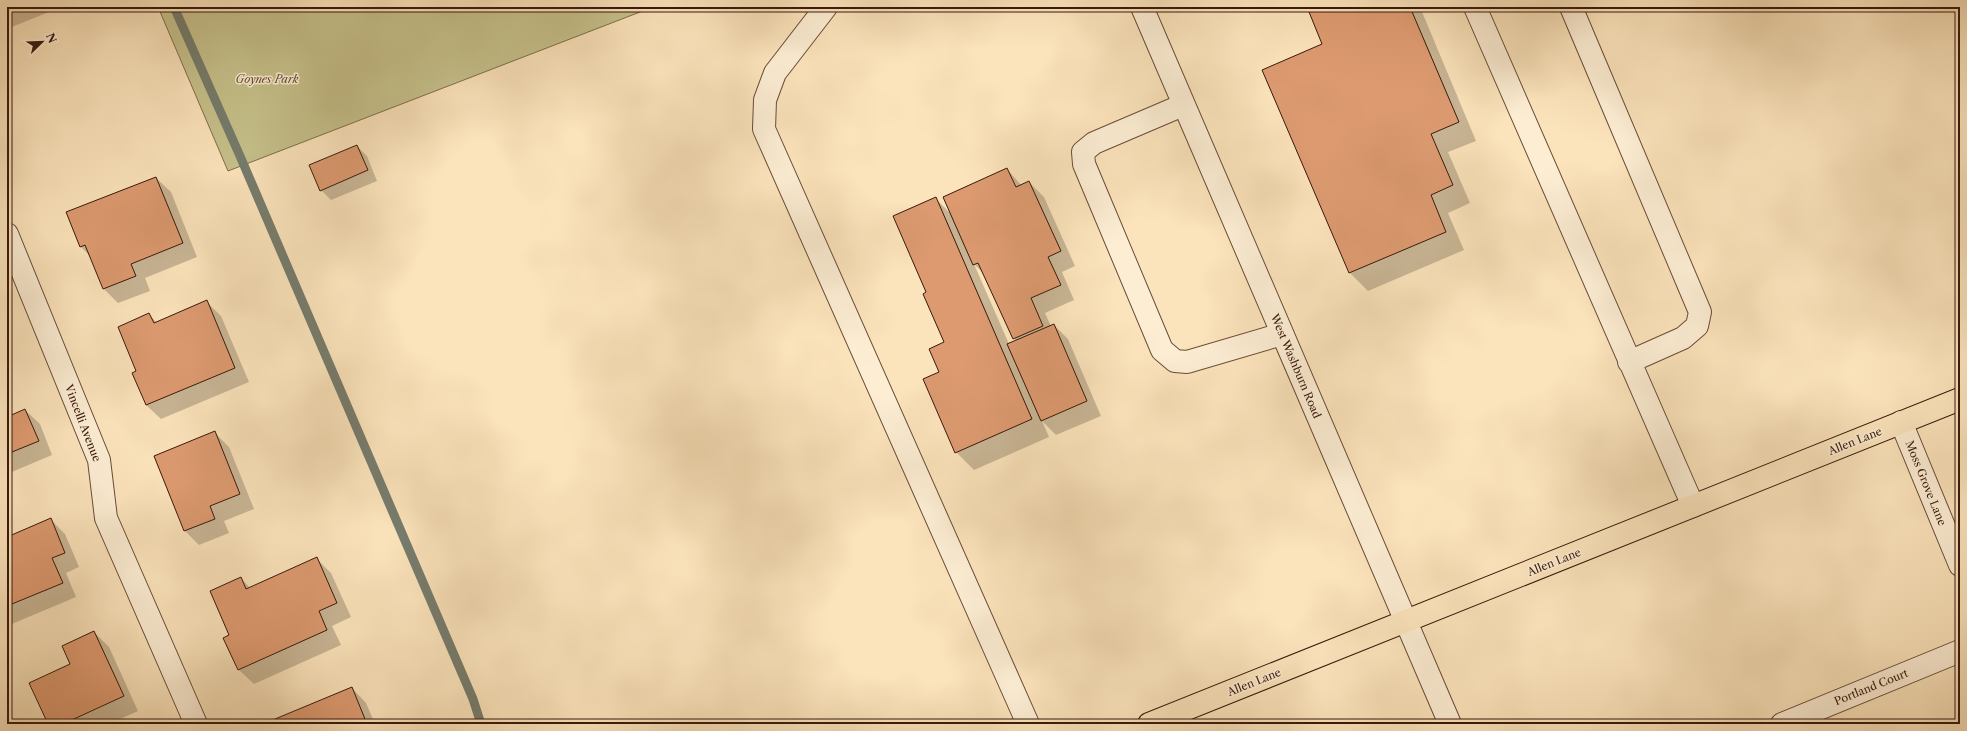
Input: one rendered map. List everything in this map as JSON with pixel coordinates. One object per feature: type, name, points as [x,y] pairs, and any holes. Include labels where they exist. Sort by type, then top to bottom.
[{"type":"main road","name":"Allen Lane","points":[[1149,724],[1960,399]]},
{"type":"street","points":[[826,7],[775,73],[765,100],[764,129],[1028,724]]},
{"type":"street","name":"West Washburn Road","points":[[1142,7],[1450,724]]},
{"type":"street","points":[[1475,7],[1693,506]]},
{"type":"street","points":[[1571,7],[1700,312],[1697,326],[1683,338],[1629,362]]},
{"type":"street","points":[[1183,105],[1094,143],[1083,152],[1084,164],[1162,350],[1175,361],[1187,362],[1282,334]]},
{"type":"street","name":"Vincelli Avenue","points":[[7,234],[99,460],[106,518],[196,724]]},
{"type":"street","name":"Moss Grove Lane","points":[[1901,422],[1960,565]]},
{"type":"street","name":"Portland Court","points":[[1782,724],[1960,651]]},
{"type":"green space","name":"Goynes Park","points":[[158,7],[653,7],[228,171]]},
{"type":"building","points":[[1307,7],[1410,7],[1459,122],[1431,134],[1453,185],[1431,195],[1446,232],[1349,273],[1262,70],[1322,44]]},
{"type":"building","points":[[357,145],[368,170],[320,191],[309,165]]},
{"type":"building","points":[[1007,168],[1016,187],[1029,181],[1061,251],[1048,257],[1061,285],[1031,298],[1043,326],[1013,339],[978,263],[973,265],[943,197]]},
{"type":"building","points":[[156,177],[183,243],[131,264],[136,276],[103,289],[85,245],[80,247],[66,212]]},
{"type":"building","points":[[936,197],[1032,419],[955,453],[923,379],[939,372],[929,349],[944,342],[923,294],[926,292],[893,216]]},
{"type":"building","points":[[207,300],[235,368],[146,405],[132,373],[136,371],[118,327],[149,313],[154,323]]},
{"type":"building","points":[[1054,324],[1087,401],[1041,421],[1007,344]]},
{"type":"building","points":[[25,409],[39,441],[7,454],[7,417]]},
{"type":"building","points":[[215,431],[240,494],[210,506],[215,519],[184,531],[154,456]]},
{"type":"building","points":[[51,518],[65,553],[52,558],[63,583],[7,606],[7,537]]},
{"type":"building","points":[[317,557],[337,603],[319,611],[327,630],[238,670],[223,638],[229,635],[210,591],[241,577],[246,589]]},
{"type":"building","points":[[94,631],[124,696],[63,724],[48,724],[29,683],[70,664],[62,646]]},
{"type":"building","points":[[352,687],[367,724],[263,724]]},
{"type":"waterway","points":[[174,7],[240,156],[473,699],[481,724]]}]
